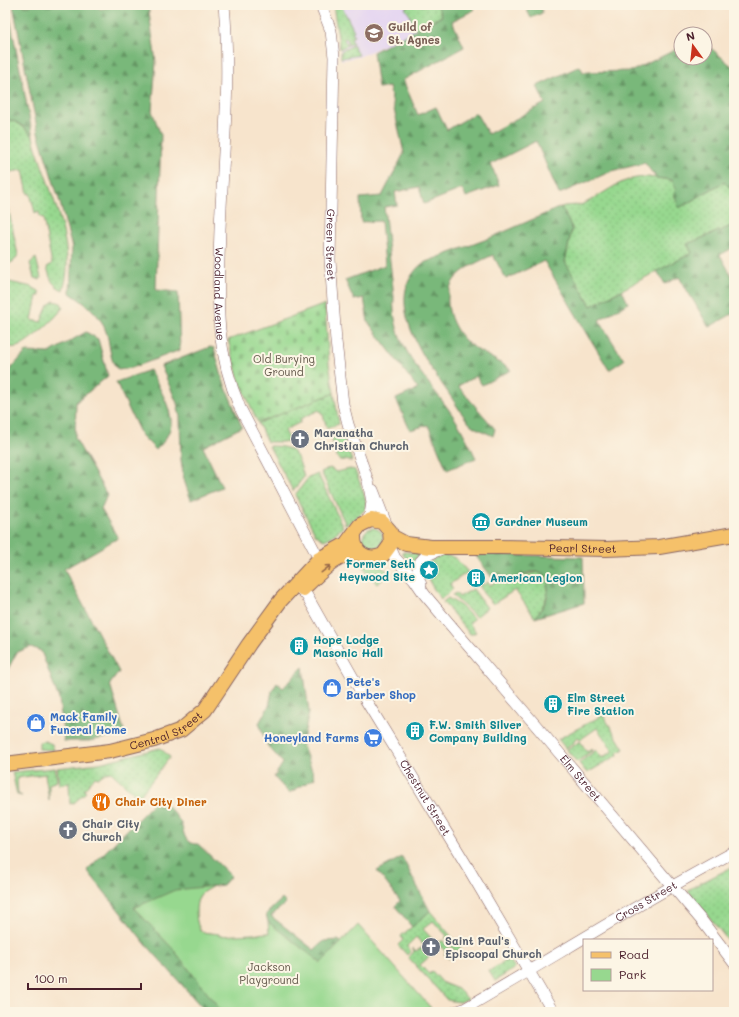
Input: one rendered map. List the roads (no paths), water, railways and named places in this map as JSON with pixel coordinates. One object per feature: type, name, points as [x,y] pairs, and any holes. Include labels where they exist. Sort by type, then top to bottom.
[{"type":"main road","points":[[299,587],[319,559],[346,544],[354,535],[356,529],[365,521],[377,520],[387,544],[370,558],[361,554],[355,547],[354,535]]},
{"type":"main road","name":"Pearl Street","points":[[387,544],[406,544],[431,547],[628,549],[680,544],[734,534]]},
{"type":"main road","points":[[299,587],[347,555],[361,554]]},
{"type":"main road","name":"Central Street","points":[[5,764],[110,751],[154,740],[181,730],[205,710],[249,644],[281,600],[299,587]]},
{"type":"street","name":"Woodland Avenue","points":[[224,5],[226,71],[217,305],[221,346],[232,390],[240,408],[319,559]]},
{"type":"street","name":"Green Street","points":[[321,5],[331,31],[334,57],[329,233],[336,341],[345,410],[368,481]]},
{"type":"street","points":[[365,521],[370,515],[372,505],[368,481]]},
{"type":"street","points":[[368,481],[381,507],[389,564],[425,595]]},
{"type":"street","points":[[387,544],[397,561],[414,579],[425,595]]},
{"type":"street","points":[[425,595],[417,573],[421,560],[432,553],[455,547]]},
{"type":"street","name":"Chestnut Street","points":[[299,587],[371,710],[423,793],[553,1012]]},
{"type":"street","name":"Elm Street","points":[[425,595],[714,934],[734,963]]},
{"type":"street","name":"Cross Street","points":[[455,1012],[464,1009],[529,971],[671,885],[734,852]]},
{"type":"place","name":"Guild of St. Agnes","points":[[374,33]]},
{"type":"place","name":"Maranatha Christian Church","points":[[300,439]]},
{"type":"place","name":"Gardner Museum","points":[[481,522]]},
{"type":"place","name":"Former Seth Heywood Site","points":[[429,570]]},
{"type":"place","name":"American Legion","points":[[476,578]]},
{"type":"place","name":"Hope Lodge Masonic Hall","points":[[299,646]]},
{"type":"place","name":"Pete's Barber Shop","points":[[332,688]]},
{"type":"place","name":"Elm Street Fire Station","points":[[553,704]]},
{"type":"place","name":"Mack Family Funeral Home","points":[[36,723]]},
{"type":"place","name":"F.W. Smith Silver Company Building","points":[[415,731]]},
{"type":"place","name":"Honeyland Farms","points":[[373,738]]},
{"type":"place","name":"Chair City Diner","points":[[101,802]]},
{"type":"place","name":"Chair City Church","points":[[68,830]]},
{"type":"place","name":"Saint Paul's Episcopal Church","points":[[431,947]]},
{"type":"park label","name":"Old Burying Ground","points":[[284,365]]},
{"type":"park label","name":"Jackson Playground","points":[[269,973]]}]
